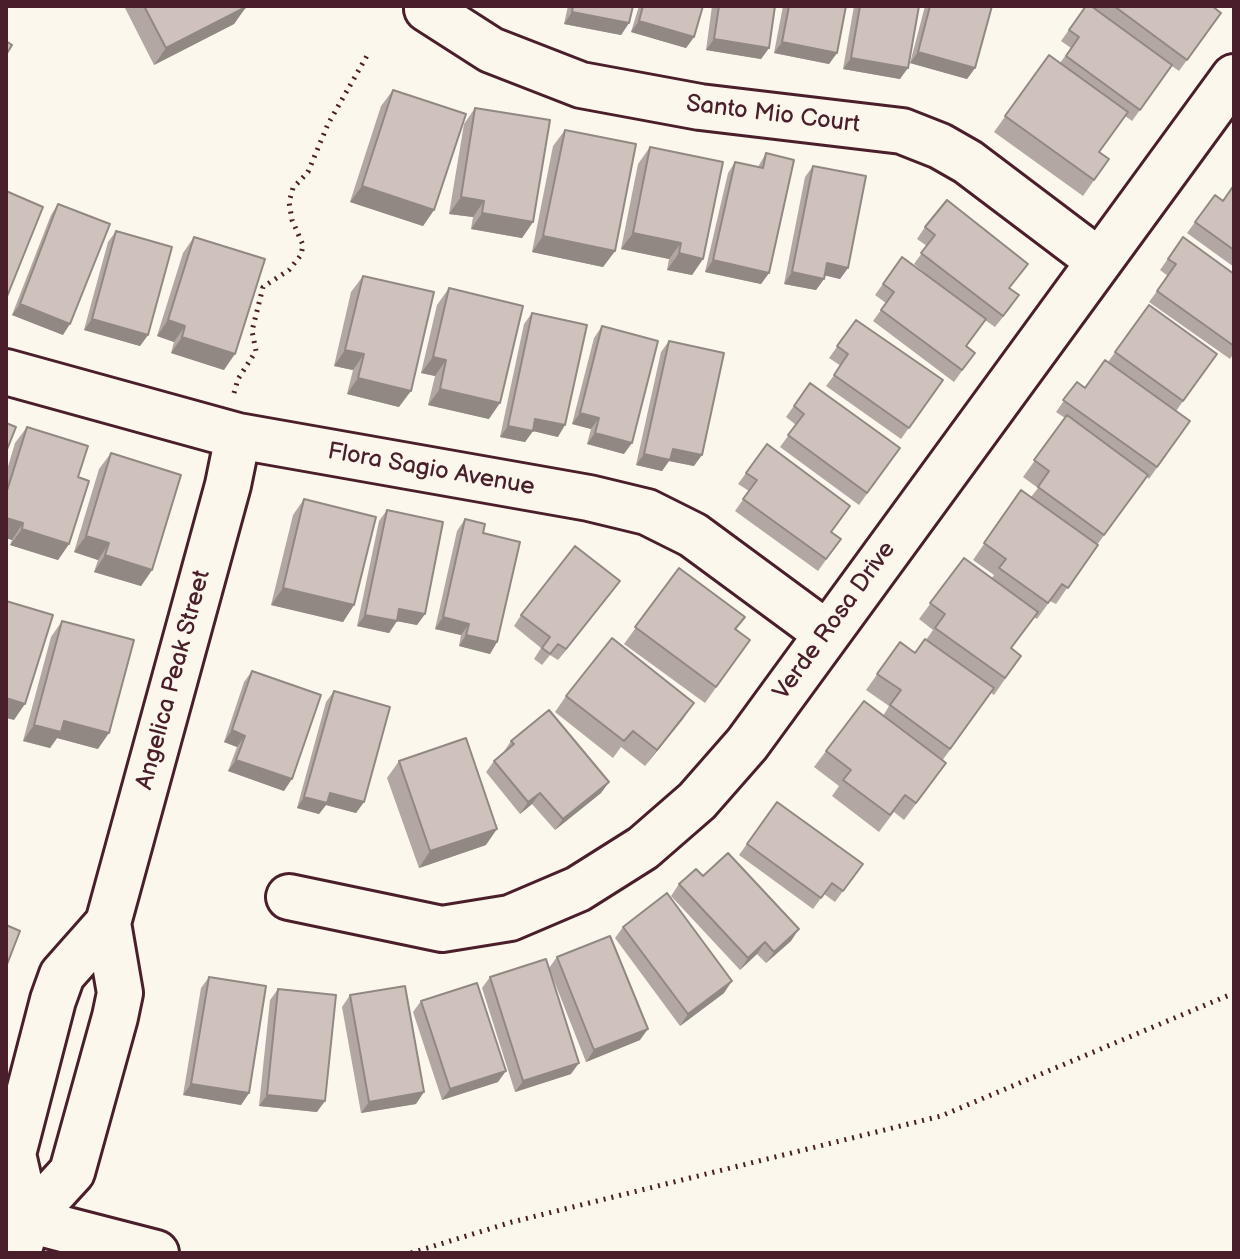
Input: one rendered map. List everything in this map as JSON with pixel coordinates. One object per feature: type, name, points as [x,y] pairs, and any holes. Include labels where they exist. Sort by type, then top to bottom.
[{"type":"street","name":"Santo Mio Court","points":[[427,9],[491,50],[581,85],[700,107],[902,131],[940,146],[968,162],[1099,261]]},
{"type":"street","name":"Verde Rosa Drive","points":[[289,897],[442,929],[510,918],[578,889],[643,848],[697,801],[747,744],[1234,77]]},
{"type":"street","name":"Flora Sagio Avenue","points":[[6,372],[235,419],[647,512],[693,535],[826,633]]},
{"type":"street","name":"Angelica Peak Street","points":[[17,1228],[72,1172],[115,1017],[120,993],[108,923],[224,500],[235,419]]},
{"type":"street","name":"Angelica Peak Street","points":[[17,1228],[13,1154],[53,1000],[62,975],[108,923]]},
{"type":"street","points":[[17,1228],[156,1253]]},
{"type":"path","points":[[235,419],[238,379],[256,351],[252,331],[263,287],[289,270],[301,255],[303,245],[290,211],[293,188],[308,172],[328,124],[368,54]]},
{"type":"path","points":[[411,1253],[512,1222],[941,1116],[1234,993]]},
{"type":"building","points":[[144,6],[245,6],[246,7],[166,48]]},
{"type":"building","points":[[573,6],[633,6],[629,23],[572,12]]},
{"type":"building","points":[[643,6],[703,6],[694,37],[639,21]]},
{"type":"building","points":[[719,6],[775,6],[769,48],[714,39]]},
{"type":"building","points":[[789,6],[846,6],[837,53],[782,42]]},
{"type":"building","points":[[860,6],[919,6],[908,68],[851,58]]},
{"type":"building","points":[[930,6],[992,6],[975,68],[918,52]]},
{"type":"building","points":[[1086,6],[1091,6],[1172,65],[1140,110],[1066,56],[1079,37],[1069,30]]},
{"type":"building","points":[[1114,6],[1212,6],[1221,13],[1187,60]]},
{"type":"building","points":[[6,41],[12,45],[6,55]]},
{"type":"building","points":[[1049,55],[1128,112],[1099,152],[1109,159],[1094,180],[1005,116]]},
{"type":"building","points":[[393,90],[466,114],[434,210],[362,186]]},
{"type":"building","points":[[475,108],[550,120],[533,222],[482,213],[484,201],[461,197]]},
{"type":"building","points":[[565,130],[636,144],[615,251],[543,236]]},
{"type":"building","points":[[650,147],[723,162],[703,259],[679,253],[681,243],[633,233]]},
{"type":"building","points":[[766,153],[794,160],[769,273],[713,260],[735,162],[763,168]]},
{"type":"building","points":[[813,166],[866,176],[848,268],[827,263],[824,279],[792,272]]},
{"type":"building","points":[[1234,185],[1234,250],[1195,222],[1215,195],[1223,201]]},
{"type":"building","points":[[6,191],[43,207],[6,299]]},
{"type":"building","points":[[947,200],[1028,264],[1009,288],[1019,295],[1003,316],[921,253],[935,235],[925,227]]},
{"type":"building","points":[[58,204],[110,224],[70,324],[20,304]]},
{"type":"building","points":[[116,231],[172,247],[148,335],[92,319]]},
{"type":"building","points":[[194,237],[265,259],[235,354],[182,337],[185,326],[168,320]]},
{"type":"building","points":[[1183,237],[1234,274],[1234,346],[1157,291],[1176,264],[1168,259]]},
{"type":"building","points":[[902,257],[986,319],[966,346],[975,353],[962,370],[881,310],[894,292],[883,284]]},
{"type":"building","points":[[363,276],[434,292],[411,391],[358,378],[364,354],[345,350]]},
{"type":"building","points":[[449,288],[523,306],[500,403],[440,389],[446,360],[433,357]]},
{"type":"building","points":[[1149,305],[1217,354],[1183,401],[1115,352]]},
{"type":"building","points":[[532,313],[587,325],[565,425],[535,419],[533,431],[508,426]]},
{"type":"building","points":[[856,320],[943,380],[909,428],[834,375],[848,354],[837,346]]},
{"type":"building","points":[[602,326],[658,341],[632,443],[595,433],[599,418],[580,413]]},
{"type":"building","points":[[669,341],[724,353],[702,455],[673,449],[670,460],[644,454]]},
{"type":"building","points":[[1105,360],[1190,421],[1157,467],[1063,400],[1077,382],[1085,388]]},
{"type":"building","points":[[810,383],[900,448],[867,493],[788,435],[804,414],[794,406]]},
{"type":"building","points":[[1067,415],[1148,475],[1104,535],[1038,487],[1049,471],[1034,460]]},
{"type":"building","points":[[6,423],[16,427],[6,452]]},
{"type":"building","points":[[27,427],[88,446],[78,477],[89,481],[69,544],[22,529],[23,523],[6,518],[6,494]]},
{"type":"building","points":[[767,444],[850,506],[831,532],[841,539],[826,559],[743,499],[757,480],[746,473]]},
{"type":"building","points":[[111,453],[181,475],[152,570],[105,555],[109,543],[86,536]]},
{"type":"building","points":[[1021,490],[1098,545],[1068,588],[1062,584],[1048,603],[999,568],[1006,559],[984,543]]},
{"type":"building","points":[[304,499],[376,517],[354,605],[283,588]]},
{"type":"building","points":[[387,510],[443,522],[425,614],[399,609],[397,621],[365,615]]},
{"type":"building","points":[[465,519],[485,524],[483,533],[520,542],[497,642],[466,635],[469,624],[443,617]]},
{"type":"building","points":[[575,546],[620,581],[566,649],[558,644],[550,654],[542,648],[550,637],[521,615]]},
{"type":"building","points":[[964,558],[1038,612],[1011,648],[1021,656],[1005,678],[935,628],[945,614],[930,603]]},
{"type":"building","points":[[679,568],[745,617],[735,629],[750,640],[716,687],[635,627]]},
{"type":"building","points":[[6,601],[53,615],[25,704],[6,698]]},
{"type":"building","points":[[62,621],[134,640],[109,733],[64,721],[61,732],[34,725]]},
{"type":"building","points":[[612,638],[694,703],[657,750],[633,731],[624,741],[566,696]]},
{"type":"building","points":[[925,639],[994,688],[950,749],[890,705],[901,690],[877,674],[900,642],[915,653]]},
{"type":"building","points":[[252,671],[321,695],[292,779],[236,760],[245,736],[232,730]]},
{"type":"building","points":[[334,691],[390,707],[364,802],[330,793],[327,803],[304,797]]},
{"type":"building","points":[[864,701],[946,763],[916,803],[905,795],[890,815],[843,780],[851,770],[826,751]]},
{"type":"building","points":[[549,710],[609,782],[563,819],[540,793],[528,802],[494,761],[514,744],[511,741]]},
{"type":"building","points":[[466,738],[497,829],[430,851],[399,761]]},
{"type":"building","points":[[777,802],[863,864],[843,891],[832,883],[821,898],[747,844]]},
{"type":"building","points":[[728,853],[799,929],[774,952],[765,942],[748,958],[679,884],[696,869],[703,876]]},
{"type":"building","points":[[667,893],[732,981],[688,1014],[623,927]]},
{"type":"building","points":[[6,925],[20,931],[6,967]]},
{"type":"building","points":[[610,936],[648,1029],[594,1050],[557,957]]},
{"type":"building","points":[[546,959],[579,1063],[523,1081],[490,977]]},
{"type":"building","points":[[209,977],[266,986],[249,1093],[191,1084]]},
{"type":"building","points":[[477,983],[506,1071],[450,1089],[421,1001]]},
{"type":"building","points":[[405,986],[424,1092],[369,1102],[350,995]]},
{"type":"building","points":[[278,989],[336,995],[325,1101],[267,1095]]}]
